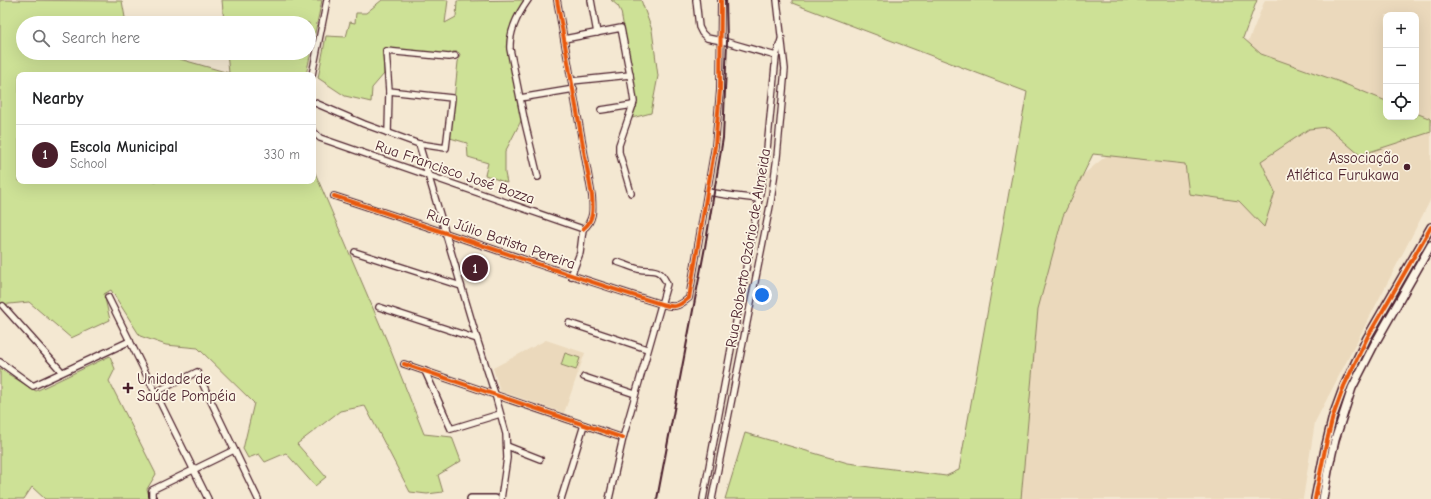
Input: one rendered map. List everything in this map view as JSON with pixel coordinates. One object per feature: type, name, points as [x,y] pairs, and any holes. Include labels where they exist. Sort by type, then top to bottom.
[{"type":"street","points":[[316,55],[327,0]]},
{"type":"street","points":[[528,0],[518,18],[510,39],[510,49],[538,177]]},
{"type":"street","points":[[557,0],[592,196],[593,213],[589,225],[583,229],[580,252],[571,276]]},
{"type":"street","points":[[591,0],[597,33]]},
{"type":"street","points":[[696,0],[698,27],[707,38],[721,40],[776,56]]},
{"type":"street","name":"Rua Júlio Batista Pereira","points":[[334,196],[571,276],[671,307],[681,305],[689,298],[715,146],[720,90],[721,0]]},
{"type":"street","name":"Rua Roberto Ozório de Almeida","points":[[712,499],[775,177],[785,76],[777,0]]},
{"type":"street","points":[[564,39],[621,28],[634,102],[619,145],[619,152],[631,193]]},
{"type":"street","points":[[703,499],[759,199],[767,149],[776,56],[782,38]]},
{"type":"street","points":[[388,133],[389,91],[386,51],[449,57],[455,56]]},
{"type":"street","points":[[313,72],[315,60]]},
{"type":"street","points":[[572,81],[630,76]]},
{"type":"street","points":[[520,98],[574,90]]},
{"type":"street","points":[[316,103],[364,124],[419,144],[446,148],[452,98],[389,91]]},
{"type":"street","points":[[601,110],[633,105]]},
{"type":"street","name":"Rua Francisco José Bozza","points":[[316,134],[320,138],[583,229]]},
{"type":"street","points":[[419,144],[427,176],[506,434],[507,458],[501,499]]},
{"type":"street","points":[[707,192],[759,199]]},
{"type":"street","points":[[1315,499],[1324,449],[1333,416],[1347,380],[1367,338],[1431,227]]},
{"type":"street","points":[[1323,499],[1335,440],[1352,388],[1374,345],[1431,245]]},
{"type":"street","points":[[355,252],[461,286]]},
{"type":"street","points":[[609,499],[622,438],[666,284],[663,276],[655,270],[638,269],[617,262]]},
{"type":"street","points":[[108,296],[208,499]]},
{"type":"street","points":[[3,306],[62,372]]},
{"type":"street","points":[[379,307],[477,340]]},
{"type":"street","points":[[569,324],[647,349]]},
{"type":"street","points":[[0,362],[33,386],[130,341]]},
{"type":"street","points":[[404,364],[622,438]]},
{"type":"street","points":[[425,371],[451,429],[500,414]]},
{"type":"street","points":[[156,392],[197,372],[258,499]]},
{"type":"street","points":[[584,377],[635,394]]},
{"type":"street","points":[[720,409],[729,412]]},
{"type":"street","points":[[561,499],[584,425]]},
{"type":"street","points":[[715,437],[724,439]]},
{"type":"street","points":[[507,446],[540,460]]},
{"type":"street","points":[[154,499],[152,496],[152,490],[234,450]]},
{"type":"street","points":[[471,499],[495,499]]},
{"type":"shaded area","points":[[1265,0],[1431,0],[1431,199],[1315,422],[1303,499],[1018,499],[1026,221],[1249,40]]},
{"type":"shaded area","points":[[546,340],[585,353],[564,413],[500,391],[493,368]]},
{"type":"green space","points":[[0,0],[122,1],[125,16],[16,16],[16,60],[183,60],[225,72],[16,72],[16,184],[316,184],[316,175],[387,341],[424,434],[452,437],[461,461],[438,475],[443,492],[427,494],[410,492],[365,406],[340,411],[297,444],[326,477],[315,486],[286,453],[265,462],[259,454],[248,458],[243,449],[254,403],[198,348],[166,345],[140,336],[111,290],[104,294],[110,320],[71,338],[29,302],[0,305]]},
{"type":"green space","points":[[222,0],[322,0],[316,28],[316,16],[223,16]]},
{"type":"green space","points":[[382,0],[448,0],[445,23],[456,17],[457,1],[525,0],[512,25],[507,42],[522,119],[505,152],[505,173],[507,183],[485,175],[488,163],[468,157],[467,143],[450,138],[460,54],[458,52],[453,52],[449,55],[383,48],[384,74],[372,88],[371,102],[345,96],[318,78],[326,36],[346,37],[350,22],[355,23],[356,13],[366,13]]},
{"type":"green space","points":[[611,0],[641,0],[652,30],[658,76],[651,113],[632,118],[637,100],[621,12],[618,6]]},
{"type":"green space","points":[[792,0],[1257,0],[1243,38],[1261,54],[1340,82],[1383,100],[1383,120],[1419,120],[1419,114],[1431,119],[1431,132],[1360,155],[1327,127],[1309,129],[1261,161],[1275,192],[1264,227],[1239,201],[1189,194],[1185,164],[1093,154],[1063,216],[1038,309],[1021,499],[725,499],[745,433],[848,463],[946,476],[959,470],[1027,92],[792,3]]},
{"type":"green space","points":[[228,60],[309,60],[307,72],[229,72]]},
{"type":"green space","points":[[565,353],[580,358],[576,370],[561,365]]},
{"type":"green space","points":[[110,356],[115,369],[109,381],[156,474],[147,489],[150,499],[45,499],[32,487],[24,499],[0,499],[0,369],[36,391]]},
{"type":"railway","points":[[657,499],[705,247],[723,138],[727,42],[726,0]]},
{"type":"cycle path","points":[[557,0],[592,196],[591,218],[587,226],[583,229]]},
{"type":"cycle path","points":[[334,196],[620,291],[665,305],[679,305],[689,298],[715,146],[720,90],[721,0]]},
{"type":"cycle path","points":[[1315,499],[1333,416],[1344,386],[1367,338],[1431,227]]},
{"type":"cycle path","points":[[404,364],[623,438]]},
{"type":"place","name":"Associação Atlética Furukawa","points":[[1407,167]]},
{"type":"place","name":"Escola Municipal","points":[[475,268]]},
{"type":"place","name":"Unidade de Saúde Pompéia","points":[[128,388]]}]
